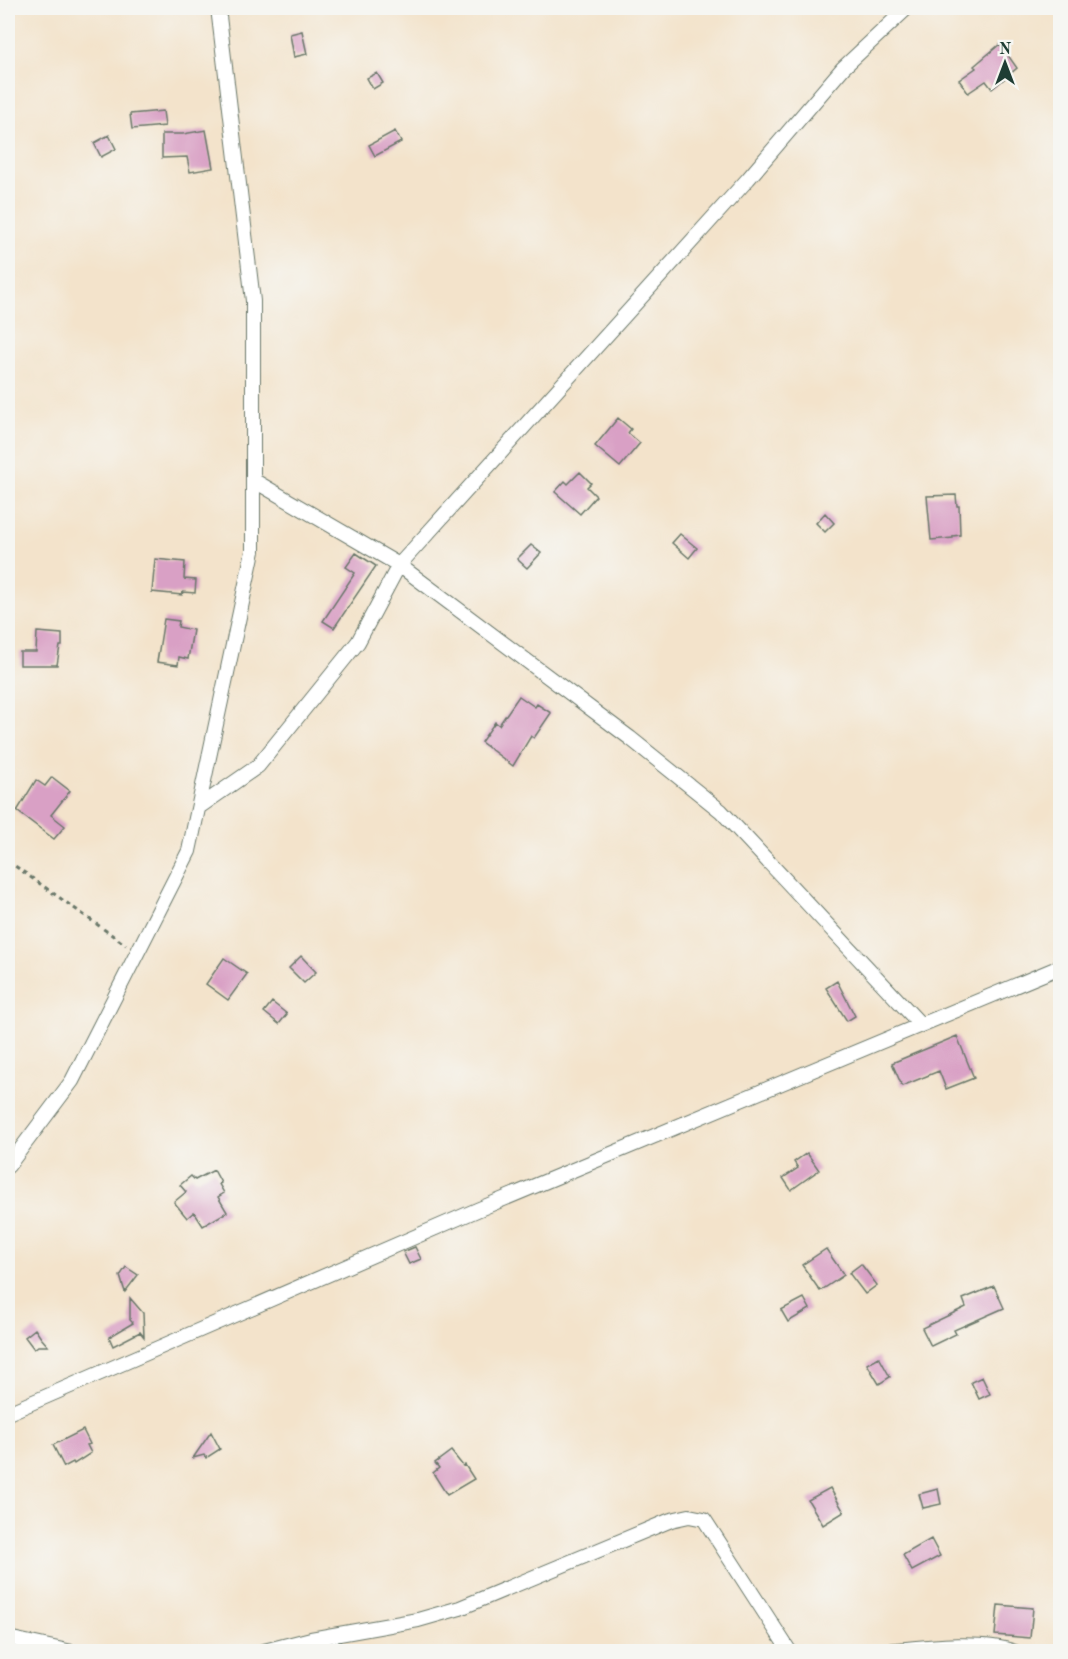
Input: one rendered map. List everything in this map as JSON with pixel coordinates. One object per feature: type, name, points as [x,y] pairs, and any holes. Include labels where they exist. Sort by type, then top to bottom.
[{"type":"street","points":[[8,1166],[72,1081],[189,851],[253,551],[253,301],[218,8]]},
{"type":"street","points":[[199,807],[258,766],[358,642],[399,565],[748,179],[843,68],[907,8]]},
{"type":"street","points":[[253,480],[399,565],[630,738],[721,811],[921,1025]]},
{"type":"street","points":[[8,1413],[477,1210],[1060,967]]},
{"type":"street","points":[[260,1652],[311,1639],[418,1620],[460,1608],[670,1520],[689,1516],[704,1519],[790,1652]]},
{"type":"street","points":[[8,1638],[72,1652]]},
{"type":"street","points":[[878,1652],[980,1645],[1005,1648],[1015,1652]]},
{"type":"path","points":[[8,861],[138,953]]},
{"type":"building","points":[[302,31],[307,54],[294,57],[290,34]]},
{"type":"building","points":[[1000,44],[1017,68],[992,89],[986,81],[968,93],[959,80],[976,68],[974,66]]},
{"type":"building","points":[[377,73],[383,83],[373,89],[367,78]]},
{"type":"building","points":[[163,111],[165,126],[132,129],[130,114]]},
{"type":"building","points":[[206,130],[213,168],[190,172],[187,157],[162,158],[162,134],[183,134]]},
{"type":"building","points":[[395,131],[401,142],[375,156],[369,145]]},
{"type":"building","points":[[109,135],[116,149],[101,157],[94,143]]},
{"type":"building","points":[[618,418],[631,429],[628,433],[640,443],[620,467],[595,446]]},
{"type":"building","points":[[580,472],[591,483],[587,487],[596,496],[580,514],[555,492],[565,481],[568,484]]},
{"type":"building","points":[[956,495],[957,506],[959,506],[960,535],[931,540],[927,496]]},
{"type":"building","points":[[825,513],[834,523],[825,532],[816,523]]},
{"type":"building","points":[[680,534],[697,548],[689,558],[672,543]]},
{"type":"building","points":[[531,545],[541,553],[527,568],[517,559]]},
{"type":"building","points":[[356,553],[376,566],[334,628],[323,621],[355,573],[346,567]]},
{"type":"building","points":[[155,559],[185,562],[184,579],[196,580],[195,593],[183,592],[182,595],[152,592]]},
{"type":"building","points":[[164,619],[179,621],[178,627],[193,630],[188,659],[179,657],[178,665],[157,662]]},
{"type":"building","points":[[37,632],[62,634],[62,646],[60,646],[57,665],[20,665],[20,652],[36,652]]},
{"type":"building","points":[[519,696],[535,707],[537,704],[551,713],[534,738],[531,736],[513,766],[481,742],[495,722],[499,725]]},
{"type":"building","points":[[52,777],[70,791],[51,815],[65,826],[54,839],[17,811],[36,780],[45,786]]},
{"type":"building","points":[[301,956],[316,972],[304,983],[289,968]]},
{"type":"building","points":[[224,958],[247,974],[228,1000],[206,984]]},
{"type":"building","points":[[837,981],[855,1016],[847,1021],[826,988]]},
{"type":"building","points":[[272,1002],[287,1014],[279,1024],[264,1012]]},
{"type":"building","points":[[957,1036],[974,1078],[946,1089],[939,1071],[902,1086],[892,1063]]},
{"type":"building","points":[[807,1153],[819,1170],[791,1190],[783,1178],[798,1168],[794,1162]]},
{"type":"building","points":[[214,1170],[224,1193],[218,1197],[227,1212],[203,1226],[194,1212],[187,1218],[174,1202],[186,1192],[180,1185],[191,1176],[195,1180]]},
{"type":"building","points":[[415,1247],[421,1259],[409,1264],[403,1252]]},
{"type":"building","points":[[826,1249],[844,1275],[820,1291],[802,1265]]},
{"type":"building","points":[[861,1264],[877,1285],[865,1294],[849,1273]]},
{"type":"building","points":[[126,1267],[138,1275],[125,1292],[120,1276]]},
{"type":"building","points":[[994,1286],[1004,1308],[954,1330],[956,1334],[931,1346],[922,1328],[966,1307],[963,1299]]},
{"type":"building","points":[[130,1298],[143,1313],[144,1337],[140,1332],[113,1346],[109,1337],[133,1323],[130,1320]]},
{"type":"building","points":[[804,1298],[810,1309],[788,1322],[781,1310]]},
{"type":"building","points":[[35,1329],[48,1346],[38,1346],[34,1349],[25,1337]]},
{"type":"building","points":[[879,1357],[890,1377],[879,1384],[867,1364]]},
{"type":"building","points":[[982,1377],[990,1394],[979,1399],[971,1382]]},
{"type":"building","points":[[83,1430],[90,1444],[87,1445],[91,1453],[74,1464],[73,1462],[64,1467],[53,1445]]},
{"type":"building","points":[[211,1432],[220,1449],[206,1458],[204,1455],[193,1458]]},
{"type":"building","points":[[451,1451],[463,1466],[465,1465],[474,1479],[447,1495],[433,1473],[439,1468],[435,1463]]},
{"type":"building","points":[[830,1488],[844,1512],[823,1525],[808,1500]]},
{"type":"building","points":[[938,1489],[941,1504],[923,1508],[919,1494]]},
{"type":"building","points":[[931,1539],[940,1556],[912,1571],[903,1555]]},
{"type":"building","points":[[998,1605],[1033,1608],[1030,1638],[995,1635]]}]
